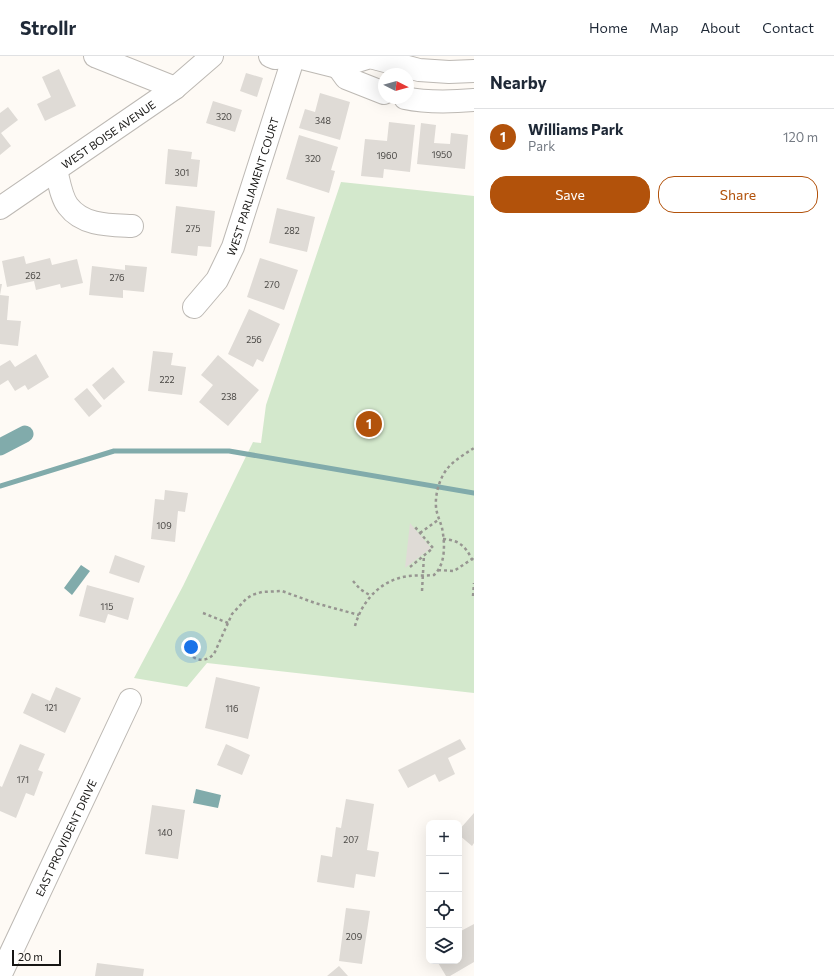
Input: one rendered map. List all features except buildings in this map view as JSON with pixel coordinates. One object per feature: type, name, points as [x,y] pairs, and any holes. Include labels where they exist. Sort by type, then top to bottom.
[{"type":"street","points":[[95,56],[175,88]]},
{"type":"street","name":"WEST BOISE AVENUE","points":[[0,208],[175,88],[212,56]]},
{"type":"street","points":[[270,56],[275,58],[294,56],[338,67],[370,56],[419,70],[449,72],[474,71]]},
{"type":"street","name":"WEST PARLIAMENT COURT","points":[[194,307],[217,280],[233,248],[294,56]]},
{"type":"street","points":[[338,67],[346,78],[378,91]]},
{"type":"street","points":[[414,100],[449,102],[474,100]]},
{"type":"street","points":[[56,170],[67,205],[76,214],[92,222],[132,226]]},
{"type":"street","name":"EAST PROVIDENT DRIVE","points":[[0,976],[130,700]]},
{"type":"path","points":[[355,626],[365,603],[384,585],[407,576],[434,575],[438,570],[444,555],[442,528],[438,520],[436,498],[441,480],[446,469],[474,448]]},
{"type":"path","points":[[420,533],[438,520]]},
{"type":"path","points":[[410,567],[433,548],[415,526]]},
{"type":"path","points":[[438,570],[454,571],[473,559],[461,543],[450,539],[443,539]]},
{"type":"path","points":[[422,590],[424,555]]},
{"type":"path","points":[[353,581],[360,589],[371,596]]},
{"type":"path","points":[[473,596],[474,582]]},
{"type":"path","points":[[193,657],[200,660],[211,657],[214,654],[232,614],[246,599],[270,590],[282,591],[316,603],[359,615]]},
{"type":"path","points":[[203,613],[228,623]]},
{"type":"green space","points":[[341,182],[474,196],[474,693],[207,663],[187,687],[134,678],[183,586],[253,442],[261,443],[266,405]]},
{"type":"water","points":[[81,565],[90,571],[72,595],[64,588]]},
{"type":"water","points":[[196,789],[221,795],[218,808],[193,803]]},
{"type":"waterway","points":[[0,447],[25,434]]},
{"type":"waterway","points":[[0,486],[114,451],[229,451],[474,493]]},
{"type":"place","name":"Williams Park","points":[[369,424]]}]
